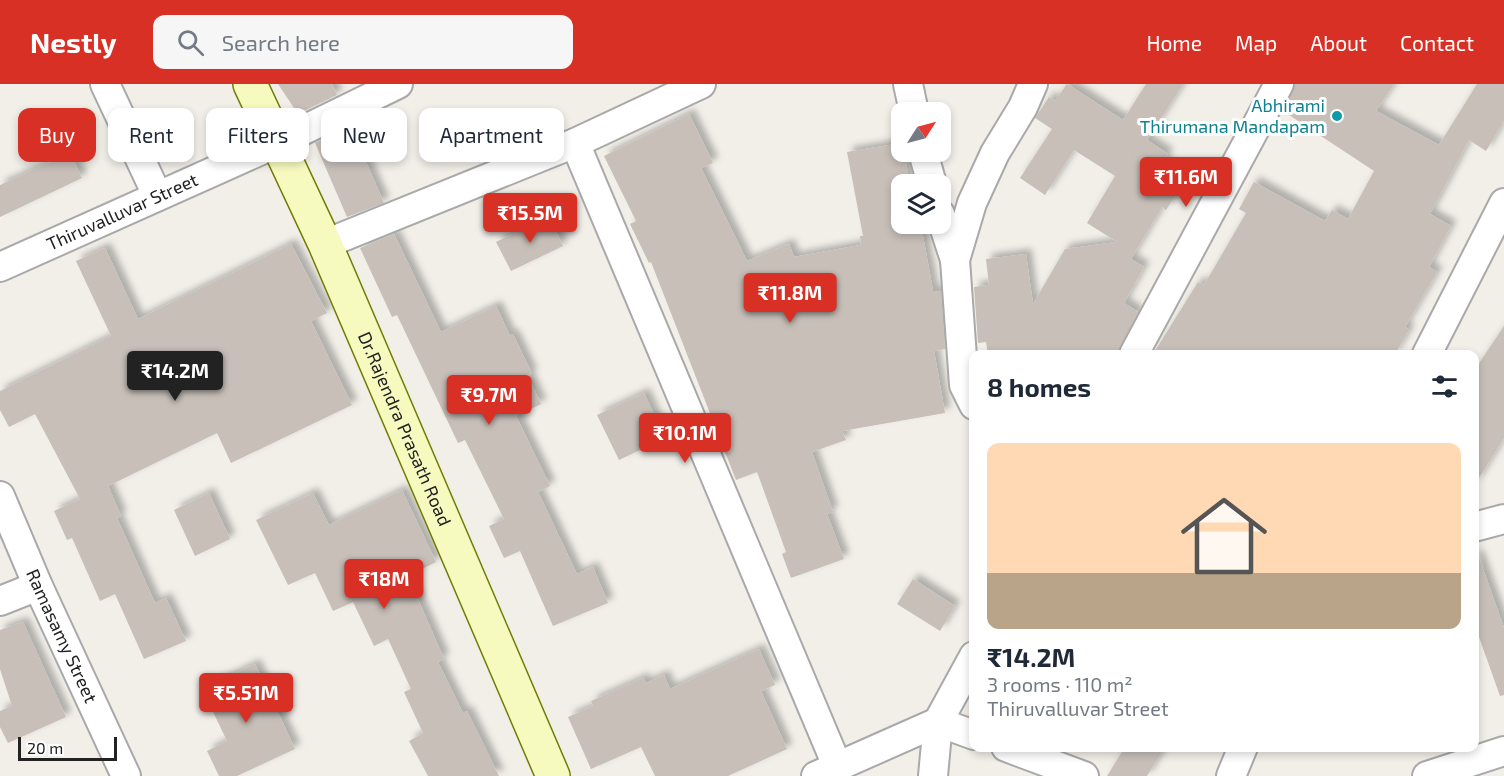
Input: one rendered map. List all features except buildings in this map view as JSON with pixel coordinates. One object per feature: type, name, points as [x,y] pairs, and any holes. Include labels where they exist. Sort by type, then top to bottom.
[{"type":"street","points":[[105,84],[157,195]]},
{"type":"street","name":"Dr.Rajendra Prasath Road","points":[[250,84],[261,108]]},
{"type":"street","name":"Thiruvalluvar Street","points":[[309,127],[398,84]]},
{"type":"street","points":[[325,244],[575,143],[701,84]]},
{"type":"street","points":[[908,84],[912,102]]},
{"type":"street","points":[[955,260],[972,203],[995,153],[1023,107],[1033,84]]},
{"type":"street","points":[[1136,350],[1279,84]]},
{"type":"street","points":[[575,143],[827,772],[938,722],[969,733]]},
{"type":"street","name":"Thiruvalluvar Street","points":[[0,267],[233,162]]},
{"type":"street","name":"Dr.Rajendra Prasath Road","points":[[286,162],[325,244],[553,776]]},
{"type":"street","points":[[1429,350],[1504,202]]},
{"type":"street","points":[[947,234],[955,260],[964,385],[969,395]]},
{"type":"street","name":"Ramasamy Street","points":[[0,496],[38,586],[126,776]]},
{"type":"street","points":[[1479,526],[1504,519]]},
{"type":"street","points":[[0,601],[38,586]]},
{"type":"street","points":[[933,776],[938,722],[969,665]]},
{"type":"street","points":[[1019,752],[1084,776]]},
{"type":"street","points":[[1230,776],[1241,752]]},
{"type":"street","points":[[1427,776],[1494,762]]},
{"type":"place","name":"Abhirami Thirumana Mandapam","points":[[1337,116]]}]
